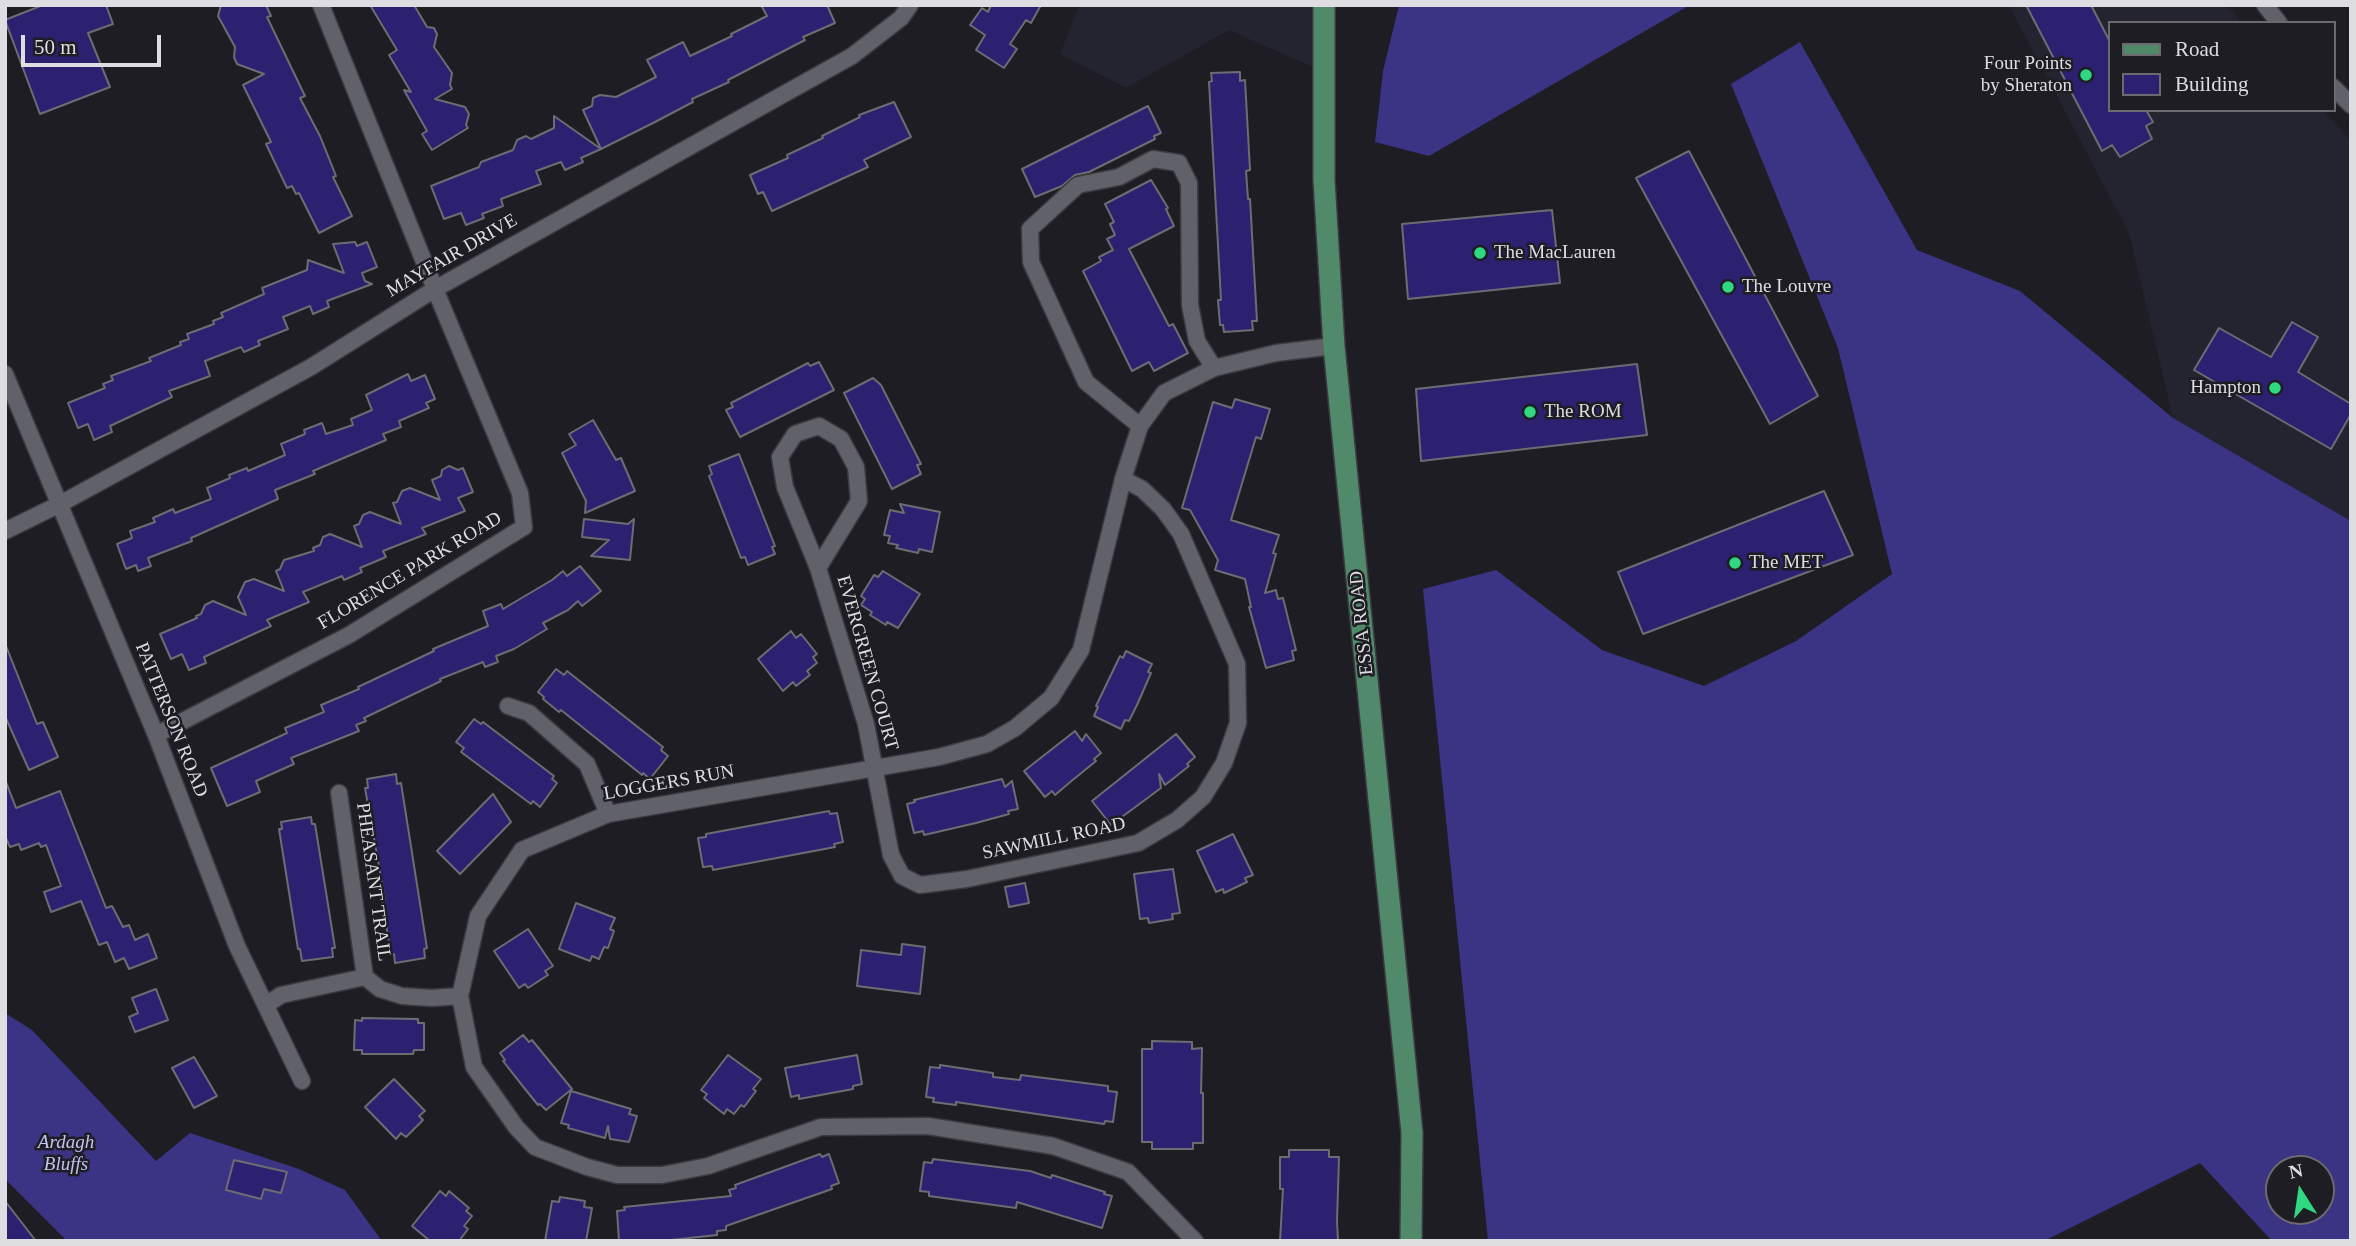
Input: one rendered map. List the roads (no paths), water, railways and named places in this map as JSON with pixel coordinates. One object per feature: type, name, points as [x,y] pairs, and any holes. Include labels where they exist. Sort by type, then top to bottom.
[{"type":"main road","name":"ESSA ROAD","points":[[1324,5],[1324,180],[1334,346],[1412,1133],[1411,1241]]},
{"type":"street","name":"FLORENCE PARK ROAD","points":[[156,735],[349,635],[524,527],[520,493],[321,5]]},
{"type":"street","name":"MAYFAIR DRIVE","points":[[5,531],[60,504],[311,367],[435,289],[852,56],[901,18],[910,5]]},
{"type":"street","points":[[2265,5],[2277,21]]},
{"type":"street","points":[[2335,90],[2351,105]]},
{"type":"street","points":[[1140,426],[1086,382],[1031,262],[1030,229],[1078,185],[1119,177],[1153,159],[1179,163],[1189,183],[1190,305],[1197,341],[1214,368]]},
{"type":"street","name":"LOGGERS RUN","points":[[1195,1241],[1128,1171],[1054,1146],[928,1126],[821,1127],[708,1166],[662,1175],[617,1175],[587,1167],[535,1147],[516,1127],[474,1067],[460,996],[478,916],[522,850],[608,814],[939,757],[987,744],[1014,728],[1051,698],[1081,650],[1123,479],[1140,426],[1164,393],[1214,368],[1276,353],[1334,346]]},
{"type":"street","name":"PATTERSON ROAD","points":[[5,374],[156,735],[237,946],[302,1081]]},
{"type":"street","name":"EVERGREEN COURT","points":[[818,568],[859,501],[856,467],[841,439],[819,426],[795,434],[780,457],[785,487],[818,568],[866,724],[874,769]]},
{"type":"street","name":"SAWMILL ROAD","points":[[874,769],[891,855],[902,876],[920,885],[967,879],[1138,843],[1177,820],[1203,796],[1224,763],[1238,723],[1237,664],[1181,534],[1163,509],[1142,489],[1123,479]]},
{"type":"street","points":[[508,706],[529,713],[587,764],[608,814]]},
{"type":"street","name":"PHEASANT TRAIL","points":[[339,793],[365,977]]},
{"type":"street","points":[[266,1005],[291,992],[365,977],[380,989],[402,996],[460,996]]},
{"type":"place","name":"Four Points by Sheraton","points":[[2086,75]]},
{"type":"place","name":"The MacLauren","points":[[1480,253]]},
{"type":"place","name":"The Louvre","points":[[1728,287]]},
{"type":"place","name":"Hampton","points":[[2275,388]]},
{"type":"place","name":"The ROM","points":[[1530,412]]},
{"type":"place","name":"The MET","points":[[1735,563]]},
{"type":"park label","name":"Ardagh Bluffs","points":[[66,1154]]}]
